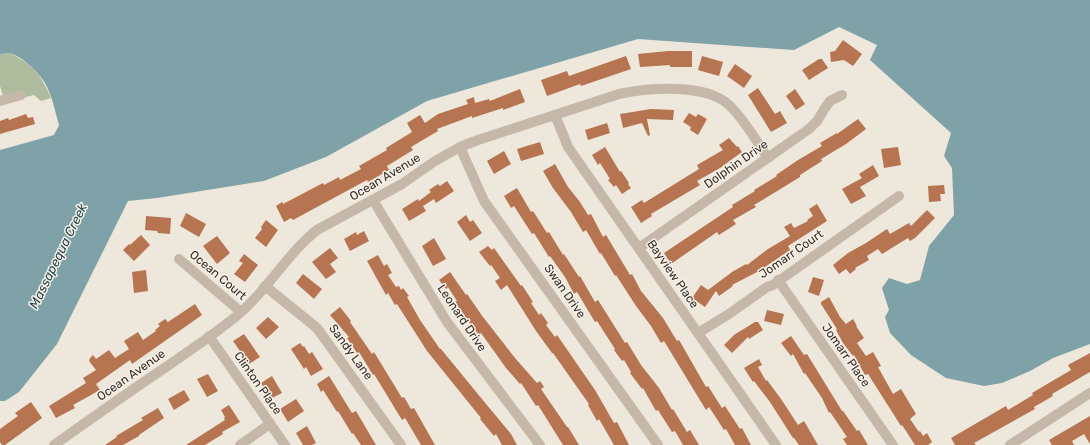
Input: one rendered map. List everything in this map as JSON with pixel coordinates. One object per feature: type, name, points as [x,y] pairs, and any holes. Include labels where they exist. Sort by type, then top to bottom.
[{"type":"street","name":"Ocean Avenue","points":[[54,445],[241,312],[265,286],[293,251],[317,230],[402,184],[435,161],[460,147],[619,94],[636,90],[660,89],[704,92],[719,98],[729,105],[739,117],[768,158]]},
{"type":"street","points":[[0,101],[21,95]]},
{"type":"street","name":"Dolphin Drive","points":[[639,248],[809,129],[817,121],[830,102],[842,95]]},
{"type":"street","name":"Bayview Place","points":[[555,115],[568,147],[776,445]]},
{"type":"street","name":"Swan Drive","points":[[460,147],[484,201],[658,445]]},
{"type":"street","name":"Jomarr Court","points":[[698,333],[729,314],[899,196]]},
{"type":"street","name":"Leonard Drive","points":[[373,200],[446,322],[540,445]]},
{"type":"street","name":"Ocean Court","points":[[179,259],[241,312]]},
{"type":"street","name":"Jomarr Place","points":[[778,280],[893,445]]},
{"type":"street","name":"Sandy Lane","points":[[265,286],[317,328],[401,445]]},
{"type":"street","name":"Clinton Place","points":[[209,336],[285,445]]},
{"type":"street","points":[[1010,445],[1090,393]]},
{"type":"street","points":[[240,445],[270,424]]},
{"type":"green space","points":[[10,53],[25,62],[35,71],[44,83],[51,98],[41,101],[34,95],[5,102],[0,86],[0,54]]},
{"type":"water","name":"Massapequa Creek","points":[[0,0],[1090,0],[1090,344],[1053,358],[1030,371],[1002,383],[984,386],[946,378],[911,355],[890,333],[885,317],[889,310],[882,288],[889,278],[907,284],[920,280],[929,246],[954,215],[952,168],[944,156],[951,133],[870,60],[877,45],[839,27],[794,50],[638,39],[427,101],[326,157],[264,181],[157,198],[128,201],[57,344],[19,392],[5,401],[0,401],[0,150],[54,135],[59,125],[50,93],[39,74],[14,54],[0,54]]},
{"type":"building","points":[[843,40],[862,54],[853,66],[844,60],[831,62],[830,52],[835,51]]},
{"type":"building","points":[[668,51],[692,51],[692,67],[670,67],[670,65],[640,67],[638,54]]},
{"type":"building","points":[[626,56],[631,69],[581,86],[580,84],[547,96],[541,80],[567,71],[569,76]]},
{"type":"building","points":[[702,56],[723,62],[719,76],[698,70]]},
{"type":"building","points":[[819,59],[822,59],[828,68],[809,80],[802,70]]},
{"type":"building","points":[[735,64],[752,76],[744,88],[727,76]]},
{"type":"building","points":[[758,88],[775,114],[780,111],[787,123],[771,132],[748,95]]},
{"type":"building","points":[[520,89],[525,102],[503,110],[503,108],[472,118],[472,116],[437,129],[438,131],[411,147],[413,150],[387,166],[389,170],[368,182],[367,180],[293,220],[291,218],[284,222],[276,206],[282,202],[283,204],[323,183],[324,185],[339,177],[340,180],[361,169],[359,166],[387,150],[386,148],[412,132],[407,123],[420,115],[425,123],[438,114],[468,104],[466,100],[474,97],[475,103],[489,99],[490,101]]},
{"type":"building","points":[[795,89],[805,104],[796,110],[786,96]]},
{"type":"building","points":[[651,109],[674,110],[673,120],[647,119],[650,135],[648,136],[642,123],[623,128],[620,114]]},
{"type":"building","points":[[689,113],[696,117],[698,114],[707,119],[698,135],[690,130],[691,127],[683,122]]},
{"type":"building","points":[[26,114],[28,118],[33,117],[35,124],[0,134],[0,121],[8,118],[9,120]]},
{"type":"building","points":[[858,119],[866,129],[846,144],[821,159],[822,161],[800,175],[800,177],[754,205],[756,207],[733,220],[736,224],[719,235],[717,232],[671,264],[664,253],[733,207],[732,205],[777,176],[776,175],[798,160],[822,146],[820,143],[837,134]]},
{"type":"building","points":[[607,123],[610,133],[588,140],[585,130]]},
{"type":"building","points":[[729,138],[742,152],[720,168],[697,181],[700,185],[651,214],[652,216],[641,223],[631,207],[642,200],[644,203],[699,169],[697,165],[723,150],[719,145]]},
{"type":"building","points":[[540,142],[544,154],[521,161],[517,149]]},
{"type":"building","points":[[605,147],[631,188],[622,194],[616,185],[614,187],[608,180],[610,179],[600,163],[598,165],[592,155]]},
{"type":"building","points":[[898,147],[901,165],[884,168],[881,149]]},
{"type":"building","points":[[504,151],[511,164],[494,174],[487,161]]},
{"type":"building","points":[[555,164],[568,187],[588,215],[591,214],[603,237],[606,235],[630,275],[632,274],[641,291],[663,318],[677,341],[679,340],[706,387],[708,386],[722,408],[725,406],[740,429],[742,428],[751,445],[735,445],[726,429],[724,430],[709,407],[706,410],[664,341],[661,343],[601,253],[600,254],[586,230],[583,232],[571,212],[553,188],[543,171]]},
{"type":"building","points":[[873,165],[879,176],[860,187],[866,196],[851,204],[842,189],[862,178],[859,174]]},
{"type":"building","points":[[447,181],[454,191],[436,203],[434,199],[423,206],[426,211],[409,221],[402,209],[418,199],[419,201],[431,192],[429,190],[438,184],[440,186]]},
{"type":"building","points":[[944,185],[945,194],[940,194],[941,201],[929,202],[928,186]]},
{"type":"building","points":[[517,188],[531,212],[533,211],[547,233],[549,232],[563,255],[564,254],[579,277],[580,276],[595,302],[598,300],[625,343],[627,342],[687,432],[690,430],[699,445],[683,445],[675,431],[672,432],[658,410],[656,411],[643,388],[642,389],[630,373],[631,372],[624,360],[622,361],[614,350],[615,349],[597,321],[595,322],[577,292],[574,294],[565,277],[550,256],[549,257],[534,233],[532,234],[514,206],[511,208],[504,196]]},
{"type":"building","points":[[817,204],[827,221],[788,246],[790,250],[759,271],[732,285],[733,286],[719,296],[716,291],[705,307],[692,298],[701,285],[708,290],[732,272],[746,264],[747,265],[768,249],[790,236],[784,227],[791,223],[794,228],[808,221],[807,220],[813,216],[809,209]]},
{"type":"building","points":[[927,210],[935,218],[910,241],[908,238],[882,254],[878,249],[867,256],[869,260],[855,268],[856,269],[850,274],[846,269],[839,274],[833,265],[848,253],[887,229],[890,234],[909,223],[911,226]]},
{"type":"building","points":[[186,213],[206,224],[199,237],[180,226]]},
{"type":"building","points":[[466,215],[470,222],[473,220],[482,233],[470,241],[457,222]]},
{"type":"building","points":[[146,216],[171,218],[170,234],[145,230]]},
{"type":"building","points":[[266,220],[278,230],[266,247],[255,238],[262,229],[261,227]]},
{"type":"building","points":[[364,231],[369,241],[350,251],[344,239],[356,232],[357,235]]},
{"type":"building","points":[[141,235],[150,245],[134,261],[123,250]]},
{"type":"building","points":[[217,236],[230,253],[217,264],[203,246]]},
{"type":"building","points":[[434,238],[446,259],[433,266],[422,246]]},
{"type":"building","points":[[488,246],[492,250],[494,248],[521,286],[522,285],[539,315],[541,313],[548,323],[546,325],[555,337],[557,335],[595,390],[614,423],[617,422],[629,445],[614,445],[599,419],[597,421],[588,405],[589,404],[536,331],[507,285],[501,290],[495,281],[500,278],[479,252]]},
{"type":"building","points":[[330,248],[338,258],[330,264],[336,272],[326,279],[312,262]]},
{"type":"building","points":[[244,254],[258,265],[245,282],[234,274],[243,263],[239,261]]},
{"type":"building","points":[[378,255],[384,266],[387,264],[392,273],[388,275],[396,287],[399,286],[401,290],[403,288],[409,296],[407,297],[420,320],[440,349],[511,434],[517,445],[502,445],[496,434],[494,436],[427,351],[397,304],[395,305],[388,293],[386,295],[367,261]]},
{"type":"building","points":[[146,270],[148,291],[134,293],[132,272]]},
{"type":"building","points":[[450,272],[515,358],[537,383],[540,381],[544,387],[541,389],[579,445],[563,445],[538,405],[536,406],[521,383],[520,384],[506,368],[481,333],[479,335],[471,325],[455,302],[457,301],[448,287],[446,289],[439,280]]},
{"type":"building","points":[[303,274],[322,289],[314,299],[296,283]]},
{"type":"building","points":[[813,277],[824,280],[819,296],[808,292]]},
{"type":"building","points":[[829,297],[840,317],[846,324],[853,319],[864,338],[857,343],[866,356],[873,352],[881,366],[878,367],[893,394],[901,389],[916,414],[910,419],[923,436],[927,433],[932,442],[928,445],[915,445],[868,374],[865,375],[854,355],[853,356],[843,343],[836,330],[837,329],[821,304],[821,302]]},
{"type":"building","points":[[195,304],[202,315],[132,364],[130,360],[96,384],[100,390],[73,405],[75,408],[56,418],[49,406],[86,383],[83,378],[96,370],[89,361],[93,355],[96,359],[109,350],[115,358],[129,349],[124,341],[138,332],[143,340],[156,331],[155,330],[160,326],[158,324],[165,319],[168,322]]},
{"type":"building","points":[[340,307],[351,321],[350,322],[372,354],[374,352],[402,398],[404,397],[411,409],[414,408],[435,445],[421,445],[405,418],[402,420],[374,374],[373,375],[359,352],[357,353],[347,338],[349,337],[330,315]]},
{"type":"building","points":[[767,310],[784,314],[781,325],[764,321]]},
{"type":"building","points":[[268,317],[279,327],[266,339],[256,328]]},
{"type":"building","points":[[755,322],[758,322],[763,330],[749,339],[748,337],[732,353],[724,345],[734,335]]},
{"type":"building","points":[[244,334],[260,357],[249,364],[233,341]]},
{"type":"building","points":[[791,336],[804,355],[807,354],[842,411],[857,431],[859,430],[868,445],[847,445],[843,439],[847,437],[830,412],[829,413],[822,398],[805,373],[804,374],[793,354],[791,356],[781,343]]},
{"type":"building","points":[[300,343],[309,354],[312,352],[323,369],[311,376],[306,367],[304,369],[291,349]]},
{"type":"building","points":[[1090,353],[1090,372],[1052,394],[1053,396],[1034,407],[1035,409],[974,443],[976,445],[955,445],[951,438],[1006,406],[1008,410],[1033,395],[1032,393],[1071,370],[1068,365]]},
{"type":"building","points":[[759,359],[762,365],[758,367],[766,381],[767,380],[781,399],[798,425],[804,421],[818,445],[799,445],[770,402],[754,381],[753,382],[744,368]]},
{"type":"building","points":[[208,374],[218,391],[207,397],[197,379]]},
{"type":"building","points":[[272,376],[282,393],[270,399],[261,383]]},
{"type":"building","points":[[329,376],[352,413],[356,411],[376,445],[361,445],[323,390],[321,392],[317,384]]},
{"type":"building","points":[[184,390],[190,400],[174,410],[168,399]]},
{"type":"building","points":[[296,399],[304,411],[288,422],[280,409]]},
{"type":"building","points":[[31,402],[42,418],[5,445],[2,445],[0,442],[0,429],[18,416],[15,413]]},
{"type":"building","points":[[229,405],[240,422],[222,432],[223,434],[205,445],[186,445],[225,420],[221,410]]},
{"type":"building","points":[[158,408],[164,418],[139,436],[123,445],[105,445],[117,437],[116,436],[143,420],[141,418]]},
{"type":"building","points":[[1090,416],[1090,444],[1084,434],[1072,441],[1074,445],[1052,445],[1049,440]]},
{"type":"building","points":[[307,426],[316,443],[312,445],[303,445],[296,433]]}]
